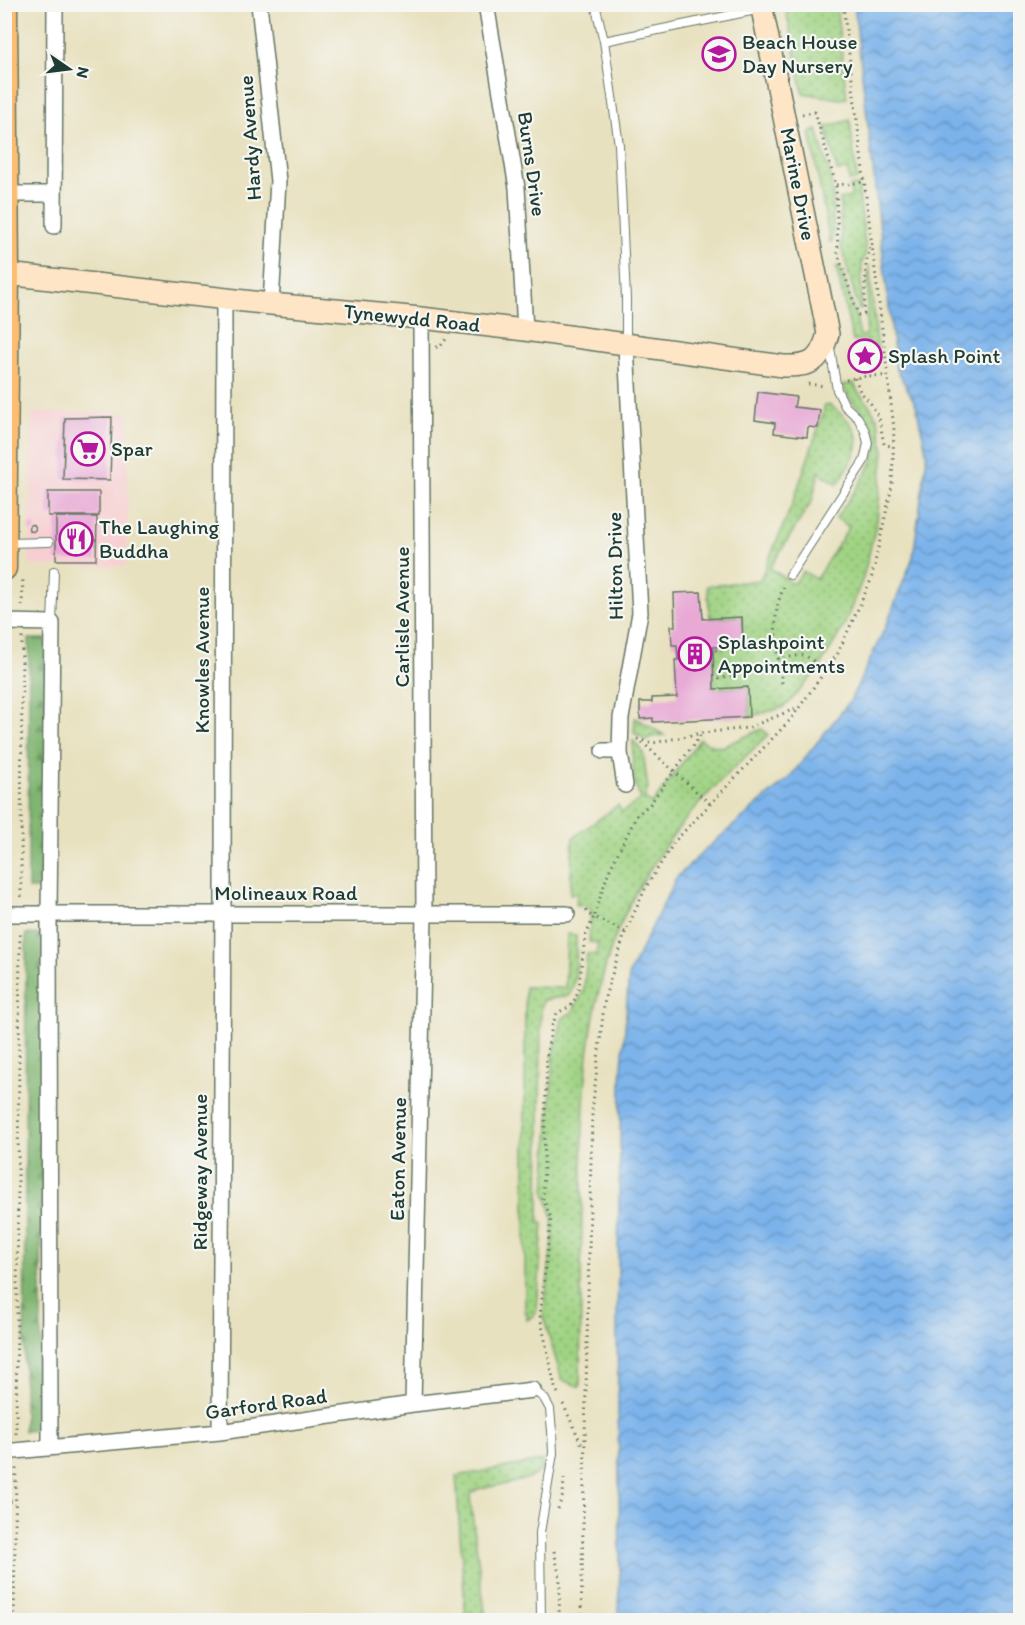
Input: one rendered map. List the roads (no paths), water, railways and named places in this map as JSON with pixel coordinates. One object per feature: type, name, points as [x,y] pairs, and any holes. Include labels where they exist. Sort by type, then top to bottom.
[{"type":"main road","points":[[5,4],[7,194],[5,543],[14,572]]},
{"type":"main road","name":"Marine Drive","points":[[762,6],[828,334]]},
{"type":"main road","name":"Tynewydd Road","points":[[7,274],[525,330],[783,366],[806,365],[815,360],[824,349],[828,334]]},
{"type":"street","points":[[54,226],[55,4]]},
{"type":"street","name":"Hardy Avenue","points":[[259,4],[278,181],[272,304]]},
{"type":"street","name":"Burns Drive","points":[[486,4],[517,188],[525,330]]},
{"type":"street","points":[[7,194],[54,194]]},
{"type":"street","name":"Knowles Avenue","points":[[223,913],[224,299]]},
{"type":"street","name":"Carlisle Avenue","points":[[421,318],[424,915]]},
{"type":"street","name":"Hilton Drive","points":[[625,785],[620,751],[621,718],[640,613],[626,345]]},
{"type":"street","points":[[4,622],[52,623],[50,1448]]},
{"type":"street","points":[[603,751],[620,751]]},
{"type":"street","name":"Ridgeway Avenue","points":[[220,1432],[223,913]]},
{"type":"street","name":"Molineaux Road","points":[[4,914],[567,914]]},
{"type":"street","name":"Eaton Avenue","points":[[413,1404],[424,915]]},
{"type":"street","name":"Garford Road","points":[[10,1452],[220,1432],[413,1404],[533,1390]]},
{"type":"lane","points":[[595,4],[604,42],[619,145],[626,345]]},
{"type":"lane","points":[[604,42],[762,6]]},
{"type":"lane","points":[[790,575],[864,461],[868,443],[858,418],[845,406],[835,384],[828,334]]},
{"type":"lane","points":[[5,543],[49,542]]},
{"type":"lane","points":[[52,623],[54,571]]},
{"type":"lane","points":[[533,1390],[544,1398],[550,1409],[553,1453],[540,1533],[541,1620]]},
{"type":"water","points":[[854,5],[1020,5],[1020,1620],[618,1620],[620,1569],[617,1324],[621,1080],[629,974],[676,878],[707,848],[789,778],[850,701],[885,628],[913,557],[927,455],[916,405],[896,368]]},
{"type":"place","name":"Beach House Day Nursery","points":[[719,54]]},
{"type":"place","name":"Splash Point","points":[[865,356]]},
{"type":"place","name":"Spar","points":[[88,449]]},
{"type":"place","name":"The Laughing Buddha","points":[[76,539]]},
{"type":"place","name":"Splashpoint Appointments","points":[[695,654]]}]
